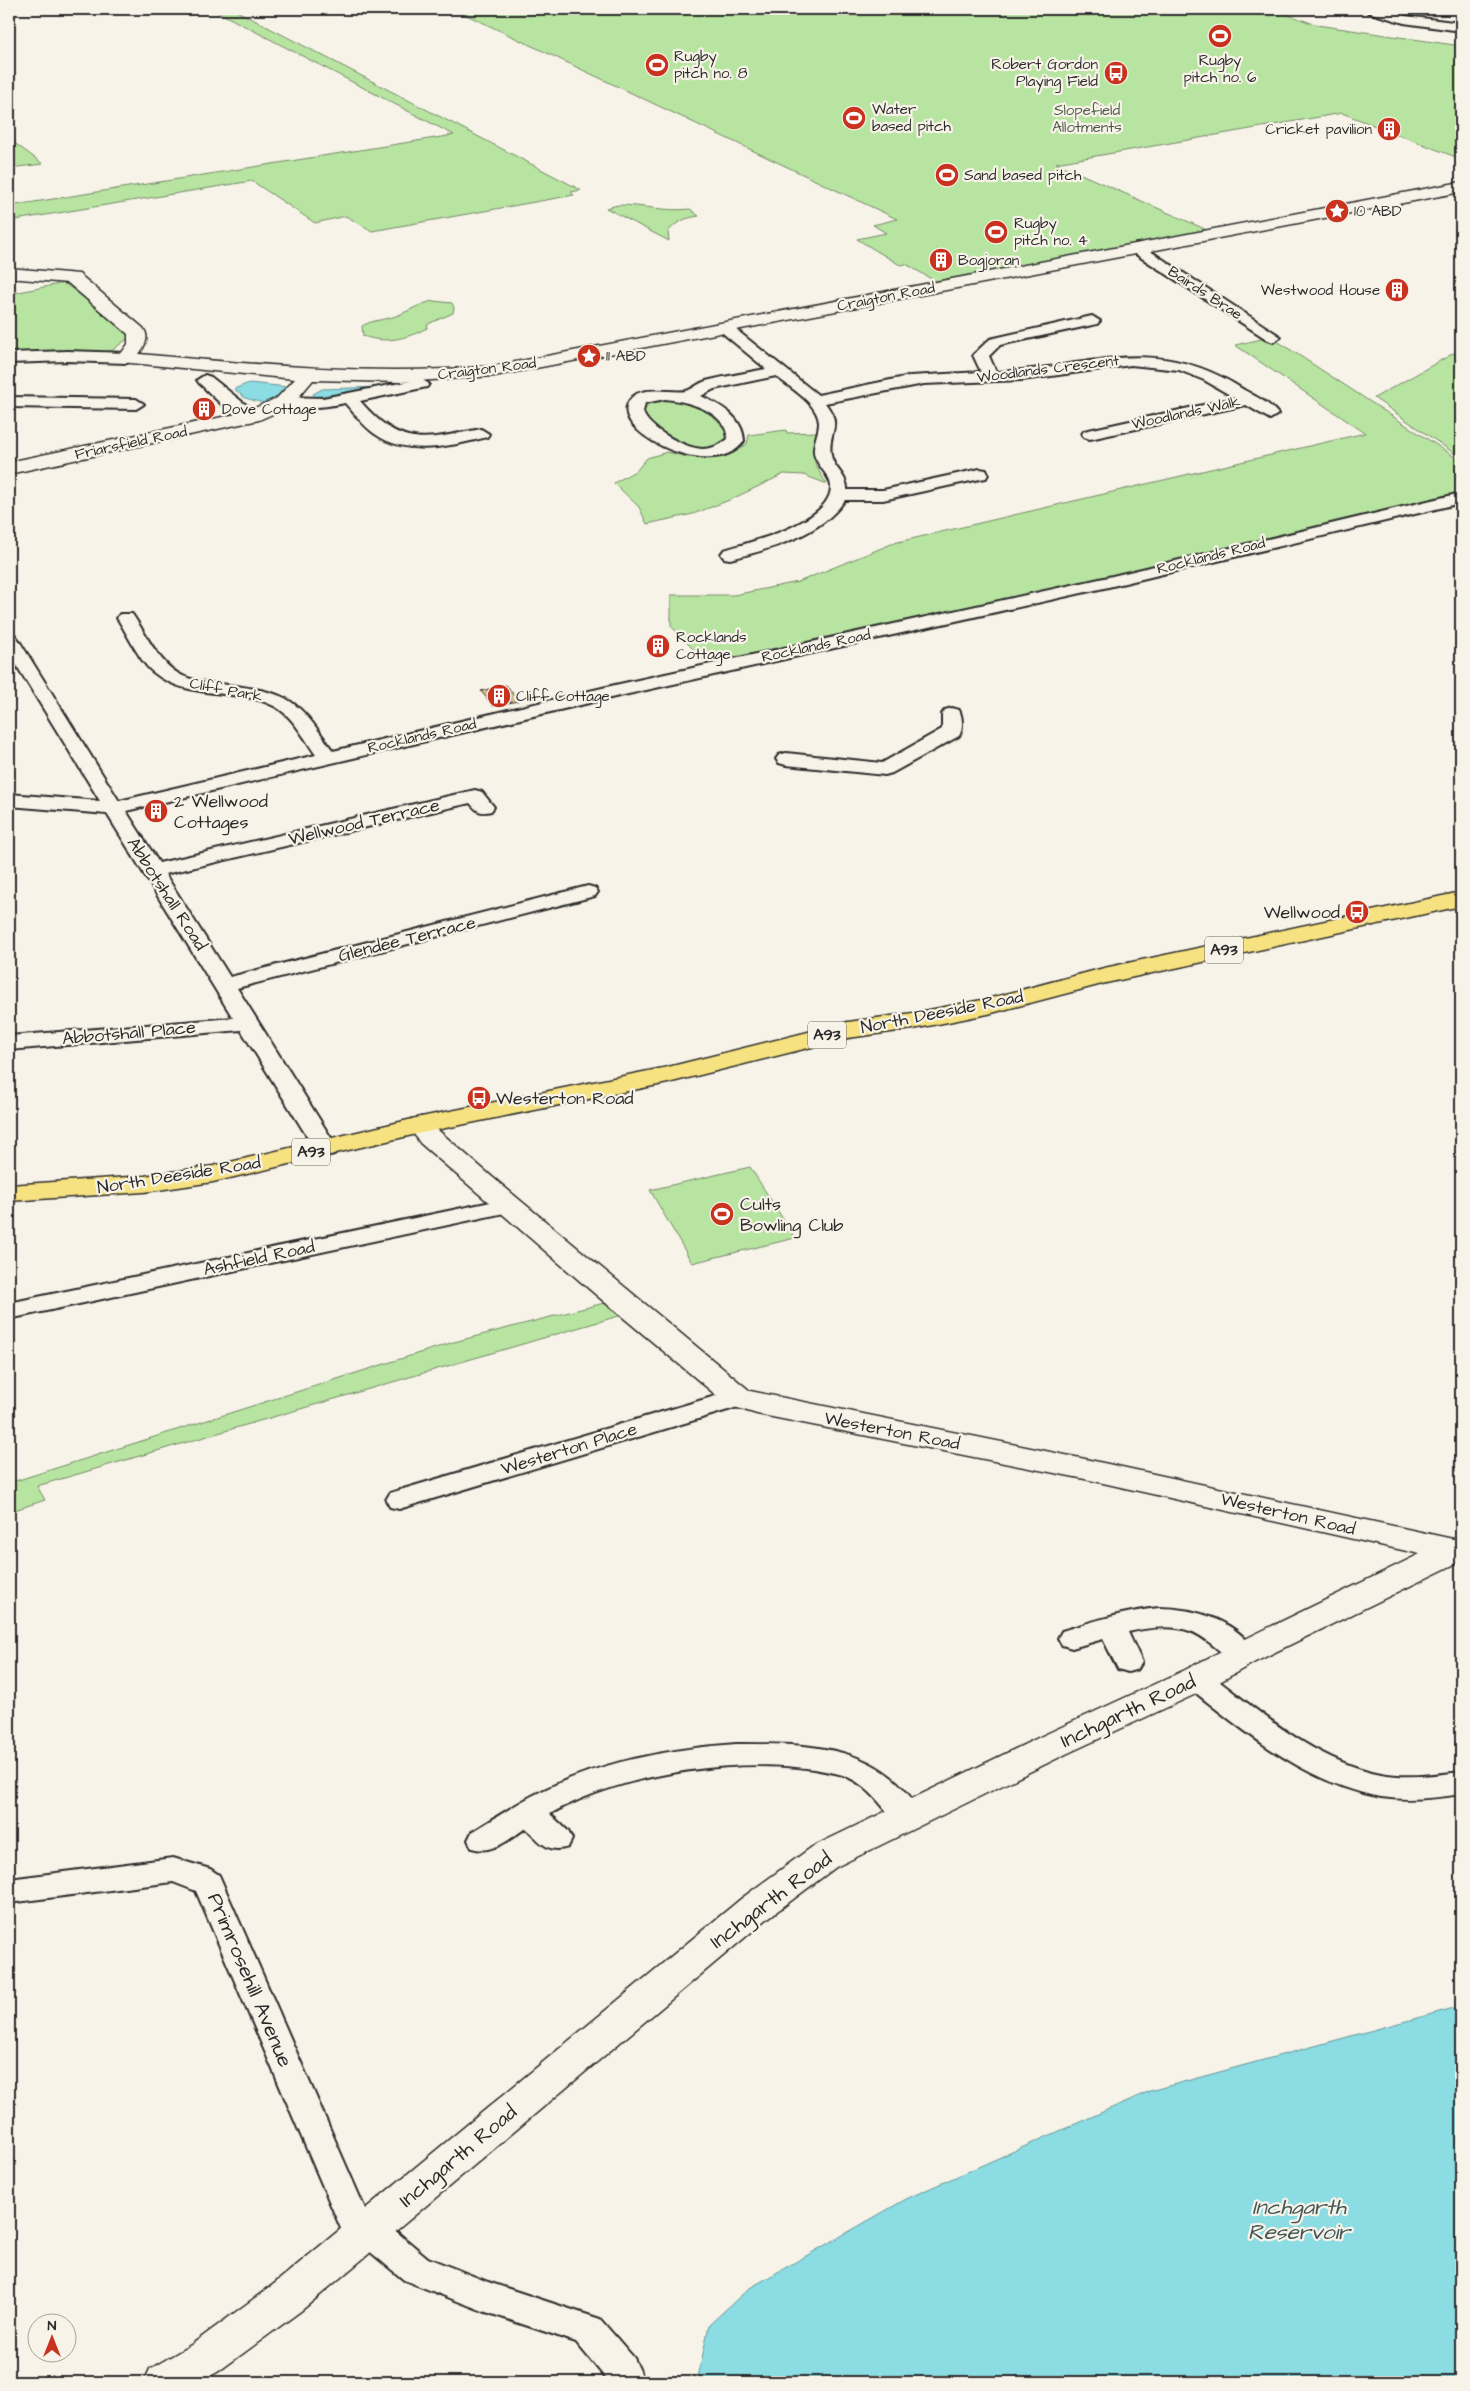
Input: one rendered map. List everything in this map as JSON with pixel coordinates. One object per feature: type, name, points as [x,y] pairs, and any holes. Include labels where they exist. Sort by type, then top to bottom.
[{"type":"main road","name":"North Deeside Road","points":[[9,1193],[144,1184],[213,1174],[326,1149],[421,1125],[668,1075],[848,1030],[913,1021],[988,1006],[1104,976],[1461,899]]},
{"type":"street","points":[[1372,9],[1404,19],[1461,27]]},
{"type":"street","name":"Craigton Road","points":[[127,358],[307,376],[411,377],[494,372],[1461,187]]},
{"type":"street","name":"Bairds Brae","points":[[1136,248],[1273,337]]},
{"type":"street","points":[[9,273],[73,278],[137,332],[137,344],[127,358],[67,356],[9,358]]},
{"type":"street","points":[[991,377],[981,355],[995,342],[1053,323],[1092,321]]},
{"type":"street","points":[[724,328],[815,400],[824,410],[828,423],[823,456],[838,481],[838,495],[833,505],[823,514],[793,534],[730,554]]},
{"type":"street","name":"Woodlands Crescent","points":[[815,400],[910,381],[1024,375],[1096,362],[1139,360],[1170,363],[1201,372],[1223,383],[1270,414]]},
{"type":"street","points":[[688,396],[703,402],[725,419],[734,429],[736,442],[718,451],[686,451],[658,438],[635,416],[635,405],[639,400],[649,396],[665,394],[688,396],[709,385],[779,371]]},
{"type":"street","name":"Craigton Road","points":[[252,416],[284,402],[307,376]]},
{"type":"street","name":"Craigton Road","points":[[284,402],[310,404],[350,399],[421,384]]},
{"type":"street","points":[[217,385],[239,409],[252,416]]},
{"type":"street","points":[[350,399],[387,436],[417,442],[454,446],[481,434]]},
{"type":"street","name":"Woodlands Walk","points":[[1090,434],[1248,400]]},
{"type":"street","points":[[9,402],[126,401]]},
{"type":"street","name":"Friarsfield Road","points":[[9,468],[252,416]]},
{"type":"street","name":"Woodlands Walk","points":[[1109,416],[1124,427]]},
{"type":"street","points":[[838,495],[883,494],[980,474]]},
{"type":"street","name":"Rocklands Road","points":[[9,800],[113,808],[615,691],[1104,583],[1461,498]]},
{"type":"street","name":"Cliff Park","points":[[126,618],[158,666],[177,680],[216,689],[256,694],[281,702],[298,715],[328,758]]},
{"type":"street","name":"Abbotshall Road","points":[[9,640],[326,1149]]},
{"type":"street","points":[[786,759],[885,769],[952,732],[952,714]]},
{"type":"street","name":"Wellwood Terrace","points":[[152,871],[476,796],[484,807]]},
{"type":"street","name":"Glendee Terrace","points":[[225,986],[588,892]]},
{"type":"street","name":"Abbotshall Place","points":[[9,1043],[248,1023]]},
{"type":"street","name":"Westerton Road","points":[[421,1125],[429,1137],[605,1288],[739,1398],[757,1404],[1085,1468],[1458,1550]]},
{"type":"street","name":"Ashfield Road","points":[[9,1311],[510,1205]]},
{"type":"street","name":"Westerton Place","points":[[399,1500],[739,1398]]},
{"type":"street","name":"Inchgarth Road","points":[[164,2382],[205,2358],[288,2297],[755,1908],[824,1857],[907,1815],[1197,1679],[1243,1654],[1458,1550]]},
{"type":"street","points":[[1072,1638],[1135,1621],[1161,1618],[1192,1620],[1213,1628],[1243,1654]]},
{"type":"street","points":[[1111,1627],[1128,1662]]},
{"type":"street","points":[[1197,1679],[1290,1749],[1330,1772],[1361,1782],[1395,1789],[1431,1789],[1461,1783]]},
{"type":"street","points":[[483,1840],[563,1793],[636,1769],[675,1761],[763,1754],[825,1759],[851,1766],[868,1775],[882,1786],[907,1815]]},
{"type":"street","points":[[530,1813],[557,1839]]},
{"type":"street","name":"Primrosehill Avenue","points":[[9,1891],[173,1870],[200,1877],[208,1883],[358,2228],[365,2232]]},
{"type":"street","points":[[365,2232],[380,2239],[416,2270],[483,2296],[588,2330],[622,2369],[627,2382]]},
{"type":"green space","points":[[212,9],[233,9],[581,190],[571,192],[574,195],[372,231],[346,216],[315,223],[252,181],[9,221],[9,206],[454,135]]},
{"type":"green space","name":"Slopefield Allotments","points":[[454,9],[1272,9],[1317,25],[1461,46],[1461,159],[1342,113],[1056,163],[1207,230],[1002,269],[943,286],[906,264],[900,265],[857,239],[886,233],[873,225],[897,219]]},
{"type":"green space","points":[[9,139],[43,164],[9,168]]},
{"type":"green space","points":[[618,205],[672,210],[690,209],[699,216],[686,219],[674,225],[668,232],[669,241],[606,208]]},
{"type":"green space","points":[[64,283],[121,325],[130,337],[111,351],[9,355],[9,294]]},
{"type":"green space","points":[[433,301],[452,303],[453,313],[428,324],[427,328],[404,337],[380,340],[363,336],[362,326],[366,324],[396,316]]},
{"type":"green space","points":[[1271,337],[1461,461],[1461,498],[712,669],[671,626],[671,595],[734,595],[798,582],[894,543],[1365,433],[1235,345]]},
{"type":"green space","points":[[1461,349],[1461,458],[1374,398]]},
{"type":"green space","points":[[669,397],[688,402],[714,415],[727,430],[731,439],[721,446],[699,449],[686,447],[664,437],[647,421],[640,407],[644,402]]},
{"type":"green space","points":[[786,430],[787,433],[817,432],[813,446],[814,459],[827,484],[804,475],[784,474],[732,499],[693,514],[647,524],[639,507],[614,483],[637,470],[647,458],[667,452],[688,457],[721,456],[735,452],[747,444],[749,435]]},
{"type":"green space","name":"Cults Bowling Club","points":[[750,1167],[795,1238],[692,1263],[650,1190]]},
{"type":"green space","points":[[608,1302],[622,1315],[37,1486],[45,1500],[9,1512],[9,1483],[454,1342]]},
{"type":"water","points":[[249,383],[288,387],[267,404],[245,398],[234,389]]},
{"type":"water","points":[[380,387],[315,397],[313,394],[322,389]]},
{"type":"water","name":"Inchgarth Reservoir","points":[[1461,2006],[1461,2382],[697,2382],[709,2325],[748,2289],[908,2198],[1150,2091]]},
{"type":"building","name":"Cliff Cottage","points":[[506,685],[518,701],[493,706],[481,691]]},
{"type":"place","name":"Rugby pitch no. 6","points":[[1220,36]]},
{"type":"place","name":"Rugby pitch no. 8","points":[[657,65]]},
{"type":"place","name":"Robert Gordon Playing Field","points":[[1116,73]]},
{"type":"place","name":"Water based pitch","points":[[854,118]]},
{"type":"place","name":"Cricket pavilion","points":[[1389,129]]},
{"type":"place","name":"Sand based pitch","points":[[947,175]]},
{"type":"place","name":"10 ABD","points":[[1337,211]]},
{"type":"place","name":"Rugby pitch no. 4","points":[[996,232]]},
{"type":"place","name":"Bogjoran","points":[[941,260]]},
{"type":"place","name":"Westwood House","points":[[1397,290]]},
{"type":"place","name":"11 ABD","points":[[589,356]]},
{"type":"place","name":"Dove Cottage","points":[[204,409]]},
{"type":"place","name":"Rocklands Cottage","points":[[658,646]]},
{"type":"place","name":"Cliff Cottage","points":[[499,696]]},
{"type":"place","name":"2 Wellwood Cottages","points":[[156,811]]},
{"type":"place","name":"Wellwood","points":[[1357,912]]},
{"type":"place","name":"Westerton Road","points":[[479,1098]]},
{"type":"place","name":"Cults Bowling Club","points":[[722,1214]]}]
